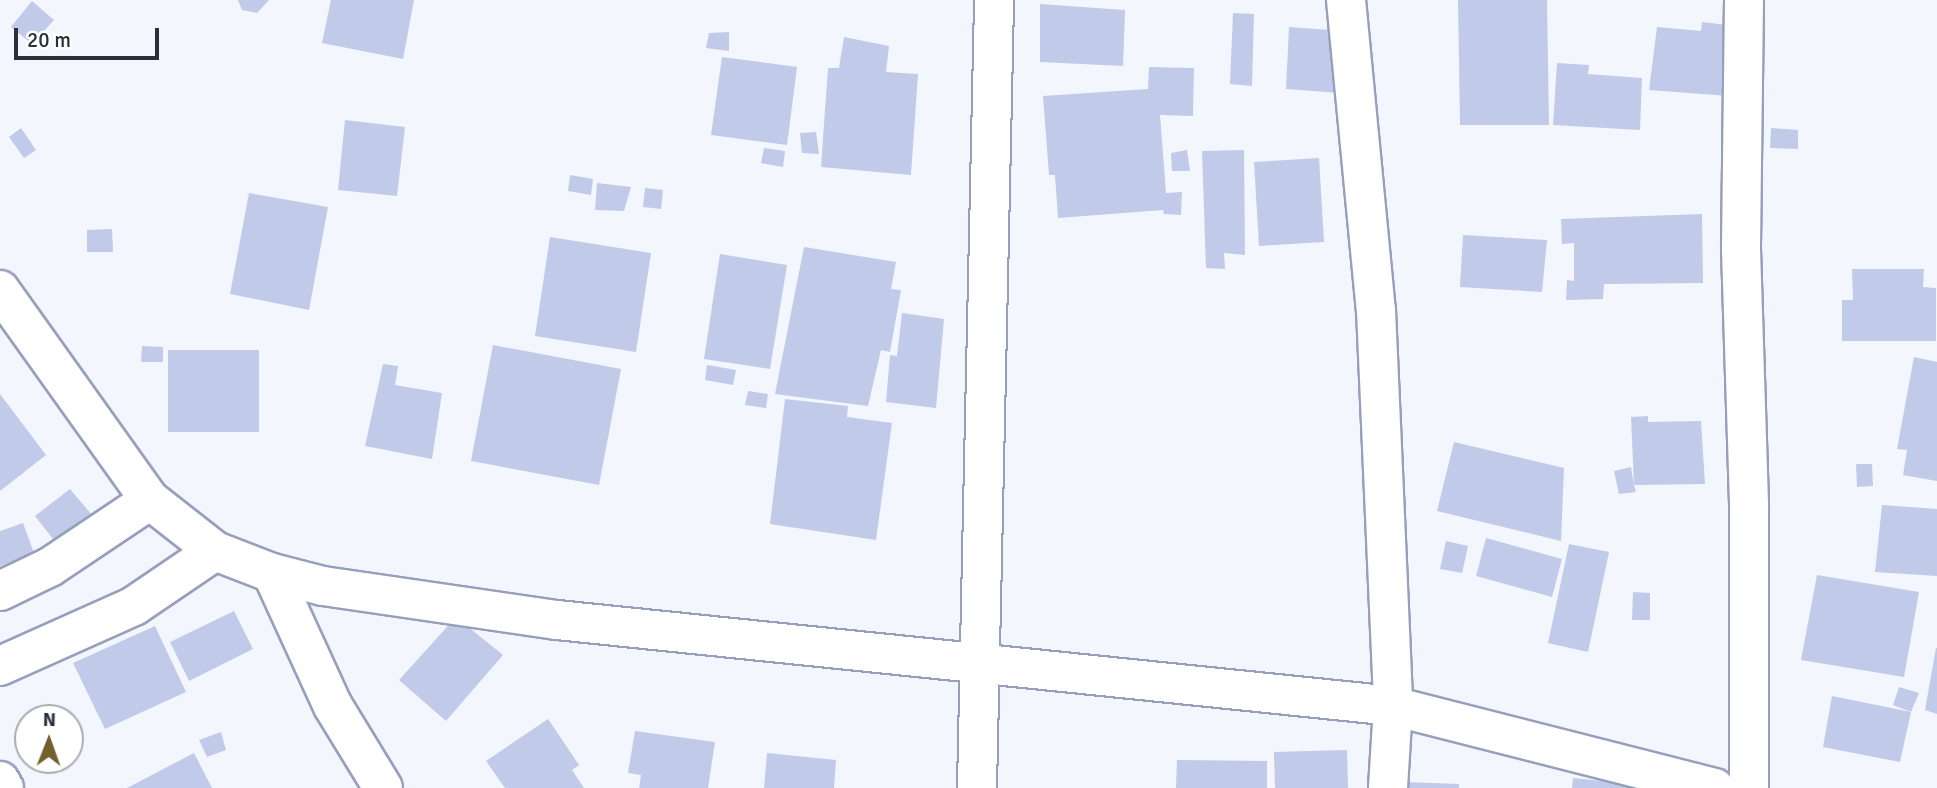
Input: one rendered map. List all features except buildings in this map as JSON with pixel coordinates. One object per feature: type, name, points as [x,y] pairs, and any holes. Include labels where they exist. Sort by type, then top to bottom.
[{"type":"street","points":[[978,788],[994,0]]},
{"type":"street","points":[[1346,0],[1358,87],[1376,310],[1393,706],[1388,788]]},
{"type":"street","points":[[1744,0],[1741,250],[1749,506],[1749,788]]},
{"type":"street","points":[[0,290],[150,500],[215,551],[272,573],[323,586],[557,620],[1393,706],[1715,788]]},
{"type":"street","points":[[0,591],[50,567],[150,500]]},
{"type":"street","points":[[0,666],[134,606],[215,551]]},
{"type":"street","points":[[272,573],[333,706],[383,788]]},
{"type":"street","points":[[0,781],[4,788]]}]
